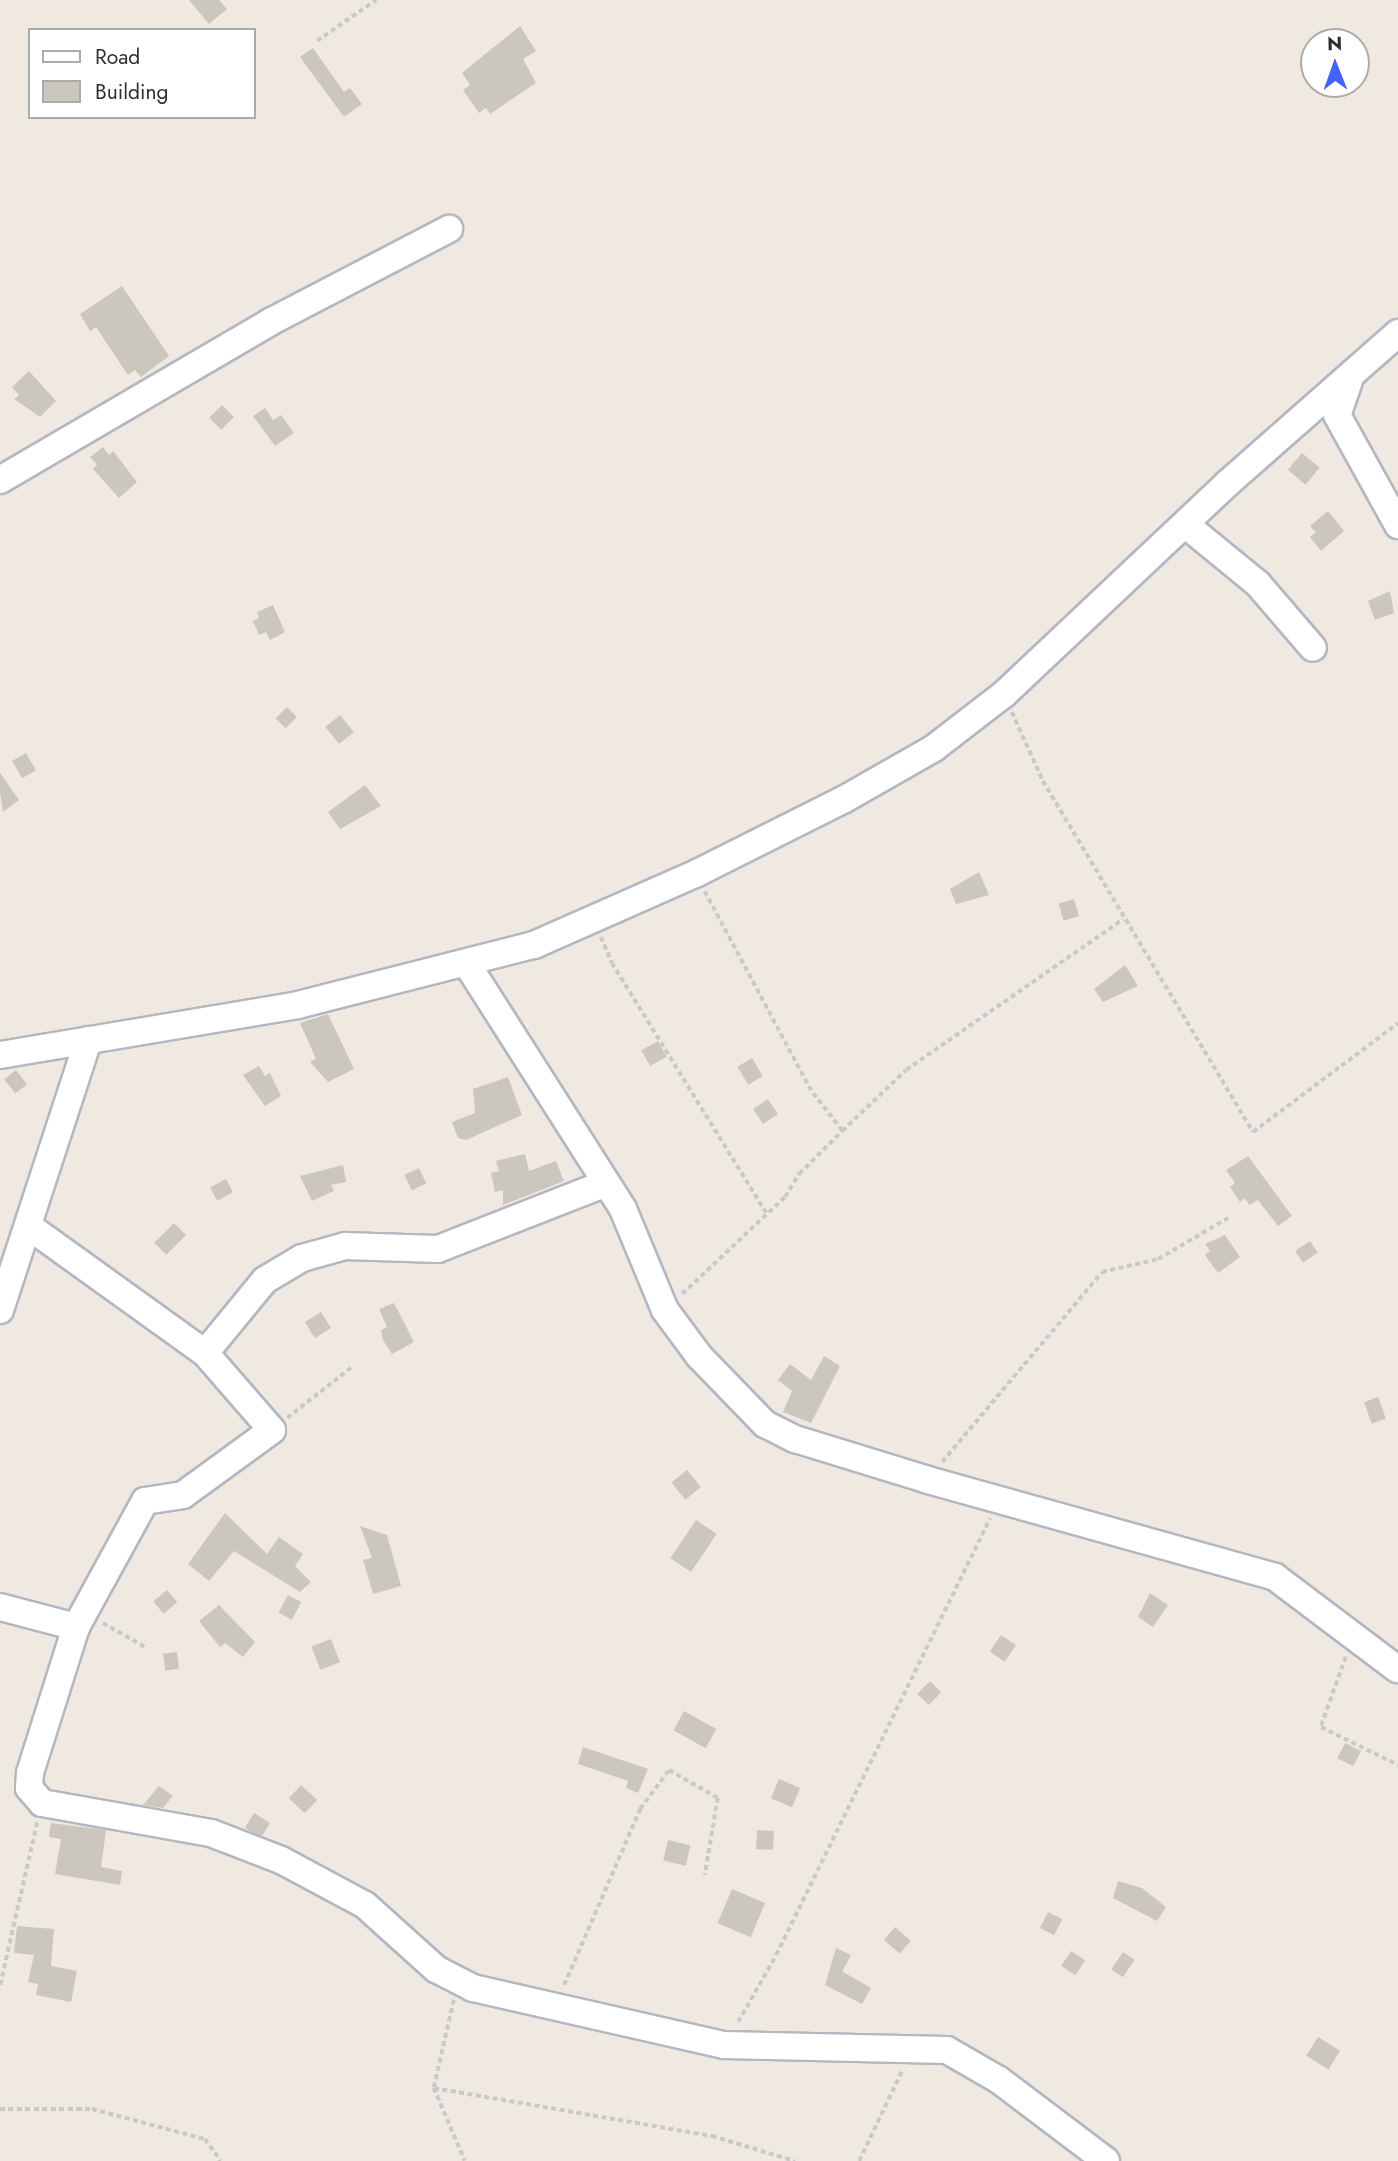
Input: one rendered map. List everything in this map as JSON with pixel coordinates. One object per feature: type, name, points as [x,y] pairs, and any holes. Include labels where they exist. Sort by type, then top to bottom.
[{"type":"street","points":[[0,481],[281,316],[449,229]]},
{"type":"street","points":[[0,1055],[298,1005],[467,964],[594,920],[697,873],[891,775],[1004,694],[1398,333]]},
{"type":"street","points":[[1349,380],[1337,415],[1398,525]]},
{"type":"street","points":[[1186,525],[1258,584],[1313,648]]},
{"type":"street","points":[[467,964],[636,1235],[665,1310],[699,1356],[765,1424],[794,1439],[928,1480],[1275,1577],[1397,1669]]},
{"type":"street","points":[[0,1310],[31,1228],[88,1040]]},
{"type":"street","points":[[205,1353],[265,1280],[302,1258],[374,1242],[438,1249],[606,1183]]},
{"type":"street","points":[[31,1228],[205,1353],[272,1430],[183,1495],[145,1501],[80,1619],[30,1773],[29,1788],[42,1803],[211,1833],[281,1860],[365,1905],[458,1983],[724,2046],[820,2043],[887,2051],[914,2046],[969,2060],[1106,2161]]},
{"type":"street","points":[[0,1607],[80,1619]]},
{"type":"path","points":[[317,41],[376,0]]},
{"type":"path","points":[[1004,694],[1043,781],[1123,919],[1253,1132],[1398,1023]]},
{"type":"path","points":[[697,873],[794,1061],[842,1131]]},
{"type":"path","points":[[665,1310],[767,1214],[842,1131],[906,1070],[1123,919]]},
{"type":"path","points":[[594,920],[612,963],[767,1214]]},
{"type":"path","points":[[928,1480],[1102,1272],[1158,1259],[1228,1218]]},
{"type":"path","points":[[272,1430],[353,1366]]},
{"type":"path","points":[[724,2046],[776,1955],[998,1501]]},
{"type":"path","points":[[80,1619],[145,1647]]},
{"type":"path","points":[[1354,1635],[1321,1727],[1398,1765]]},
{"type":"path","points":[[555,2007],[640,1809],[669,1770],[718,1798],[705,1875]]},
{"type":"path","points":[[0,1984],[42,1803]]},
{"type":"path","points":[[458,1983],[434,2088],[465,2161]]},
{"type":"path","points":[[859,2161],[914,2046]]},
{"type":"path","points":[[434,2088],[712,2136],[795,2161]]},
{"type":"path","points":[[0,2109],[92,2109],[205,2139],[221,2161]]},
{"type":"building","points":[[189,0],[219,0],[227,9],[209,24]]},
{"type":"building","points":[[520,26],[536,51],[523,59],[536,83],[490,114],[486,108],[479,113],[463,90],[470,85],[462,73]]},
{"type":"building","points":[[313,48],[344,92],[350,88],[362,104],[344,117],[300,57]]},
{"type":"building","points":[[122,286],[169,356],[141,377],[135,370],[128,375],[96,327],[90,331],[80,314]]},
{"type":"building","points":[[29,371],[56,401],[40,417],[14,399],[19,395],[12,387]]},
{"type":"building","points":[[222,405],[234,417],[221,430],[209,418]]},
{"type":"building","points":[[265,408],[273,420],[281,415],[294,433],[275,446],[253,416]]},
{"type":"building","points":[[103,447],[109,455],[113,451],[137,482],[119,498],[93,469],[97,465],[90,457]]},
{"type":"building","points":[[1302,453],[1320,468],[1305,485],[1288,470]]},
{"type":"building","points":[[1328,511],[1344,531],[1321,551],[1310,537],[1316,532],[1310,526]]},
{"type":"building","points":[[1390,591],[1394,613],[1375,620],[1368,601]]},
{"type":"building","points":[[273,605],[285,632],[270,640],[266,632],[259,635],[253,621],[259,618],[257,612]]},
{"type":"building","points":[[287,707],[297,717],[286,728],[276,718]]},
{"type":"building","points":[[340,715],[354,732],[339,744],[325,727]]},
{"type":"building","points":[[26,753],[36,770],[22,778],[12,761]]},
{"type":"building","points":[[0,773],[19,800],[3,812],[0,792]]},
{"type":"building","points":[[365,785],[381,806],[340,829],[328,812]]},
{"type":"building","points":[[979,872],[989,895],[956,904],[950,889]]},
{"type":"building","points":[[1074,899],[1079,916],[1064,921],[1059,903]]},
{"type":"building","points":[[1125,965],[1138,986],[1103,1002],[1094,989]]},
{"type":"building","points":[[328,1014],[354,1069],[328,1082],[310,1062],[316,1059],[300,1023]]},
{"type":"building","points":[[658,1041],[667,1057],[650,1066],[641,1050]]},
{"type":"building","points":[[752,1058],[763,1076],[748,1085],[737,1067]]},
{"type":"building","points":[[259,1066],[265,1076],[270,1073],[281,1096],[265,1106],[243,1075]]},
{"type":"building","points":[[16,1070],[27,1084],[15,1093],[4,1079]]},
{"type":"building","points":[[508,1077],[522,1115],[466,1140],[458,1138],[452,1122],[475,1113],[473,1089]]},
{"type":"building","points":[[768,1099],[778,1114],[763,1124],[753,1109]]},
{"type":"building","points":[[525,1154],[529,1171],[556,1161],[564,1181],[503,1205],[503,1190],[495,1192],[491,1173],[499,1171],[496,1161]]},
{"type":"building","points":[[1248,1156],[1292,1216],[1278,1226],[1258,1200],[1249,1205],[1245,1198],[1240,1202],[1230,1187],[1235,1183],[1226,1170]]},
{"type":"building","points":[[343,1165],[346,1182],[331,1185],[334,1191],[312,1201],[300,1176]]},
{"type":"building","points":[[419,1168],[426,1183],[412,1190],[404,1175]]},
{"type":"building","points":[[226,1179],[233,1192],[217,1201],[210,1187]]},
{"type":"building","points":[[174,1223],[186,1235],[166,1255],[154,1243]]},
{"type":"building","points":[[1225,1235],[1240,1257],[1218,1273],[1205,1255],[1210,1251],[1205,1244]]},
{"type":"building","points":[[1310,1241],[1318,1253],[1303,1263],[1295,1251]]},
{"type":"building","points":[[394,1303],[414,1342],[392,1354],[383,1340],[381,1330],[387,1327],[379,1309]]},
{"type":"building","points":[[321,1312],[331,1328],[315,1338],[305,1322]]},
{"type":"building","points":[[824,1356],[840,1366],[811,1423],[783,1412],[792,1391],[778,1380],[790,1364],[811,1380]]},
{"type":"building","points":[[1378,1397],[1386,1419],[1372,1424],[1364,1402]]},
{"type":"building","points":[[687,1470],[701,1487],[685,1500],[671,1483]]},
{"type":"building","points":[[225,1513],[267,1554],[279,1537],[303,1554],[295,1566],[311,1582],[300,1592],[234,1551],[209,1581],[188,1564]]},
{"type":"building","points":[[696,1520],[717,1534],[691,1572],[670,1558]]},
{"type":"building","points":[[360,1526],[387,1535],[401,1586],[373,1594],[363,1560],[372,1558]]},
{"type":"building","points":[[167,1590],[177,1602],[163,1614],[153,1602]]},
{"type":"building","points":[[1150,1593],[1168,1605],[1153,1627],[1138,1617]]},
{"type":"building","points":[[288,1595],[301,1602],[292,1620],[279,1613]]},
{"type":"building","points":[[219,1605],[255,1642],[243,1657],[225,1643],[220,1647],[199,1621]]},
{"type":"building","points":[[1001,1635],[1016,1645],[1005,1662],[990,1652]]},
{"type":"building","points":[[331,1639],[340,1662],[320,1670],[311,1647]]},
{"type":"building","points":[[177,1652],[179,1669],[165,1671],[163,1654]]},
{"type":"building","points":[[930,1681],[941,1692],[929,1705],[917,1694]]},
{"type":"building","points":[[684,1711],[716,1729],[706,1748],[673,1730]]},
{"type":"building","points":[[1345,1743],[1361,1751],[1353,1766],[1337,1758]]},
{"type":"building","points":[[583,1747],[648,1769],[638,1793],[626,1788],[628,1781],[578,1764]]},
{"type":"building","points":[[779,1779],[800,1788],[792,1807],[771,1798]]},
{"type":"building","points":[[301,1785],[317,1800],[305,1813],[289,1798]]},
{"type":"building","points":[[159,1786],[173,1796],[163,1808],[143,1805]]},
{"type":"building","points":[[254,1813],[270,1823],[261,1837],[245,1827]]},
{"type":"building","points":[[51,1823],[106,1830],[101,1867],[122,1871],[120,1885],[55,1874],[61,1839],[49,1837]]},
{"type":"building","points":[[757,1830],[774,1831],[773,1850],[756,1849]]},
{"type":"building","points":[[668,1840],[690,1845],[686,1866],[663,1860]]},
{"type":"building","points":[[1118,1881],[1142,1888],[1166,1907],[1157,1921],[1113,1898]]},
{"type":"building","points":[[732,1889],[765,1903],[751,1937],[718,1923]]},
{"type":"building","points":[[1048,1912],[1062,1919],[1054,1935],[1040,1928]]},
{"type":"building","points":[[17,1926],[54,1929],[51,1966],[77,1971],[71,2002],[36,1995],[38,1984],[28,1982],[34,1955],[14,1953]]},
{"type":"building","points":[[895,1927],[911,1941],[900,1954],[884,1940]]},
{"type":"building","points":[[836,1948],[851,1955],[842,1971],[871,1988],[862,2004],[825,1985]]},
{"type":"building","points":[[1071,1951],[1085,1960],[1075,1975],[1061,1966]]},
{"type":"building","points":[[1123,1952],[1135,1960],[1123,1977],[1111,1969]]},
{"type":"building","points":[[1318,2037],[1340,2051],[1328,2069],[1306,2056]]}]
